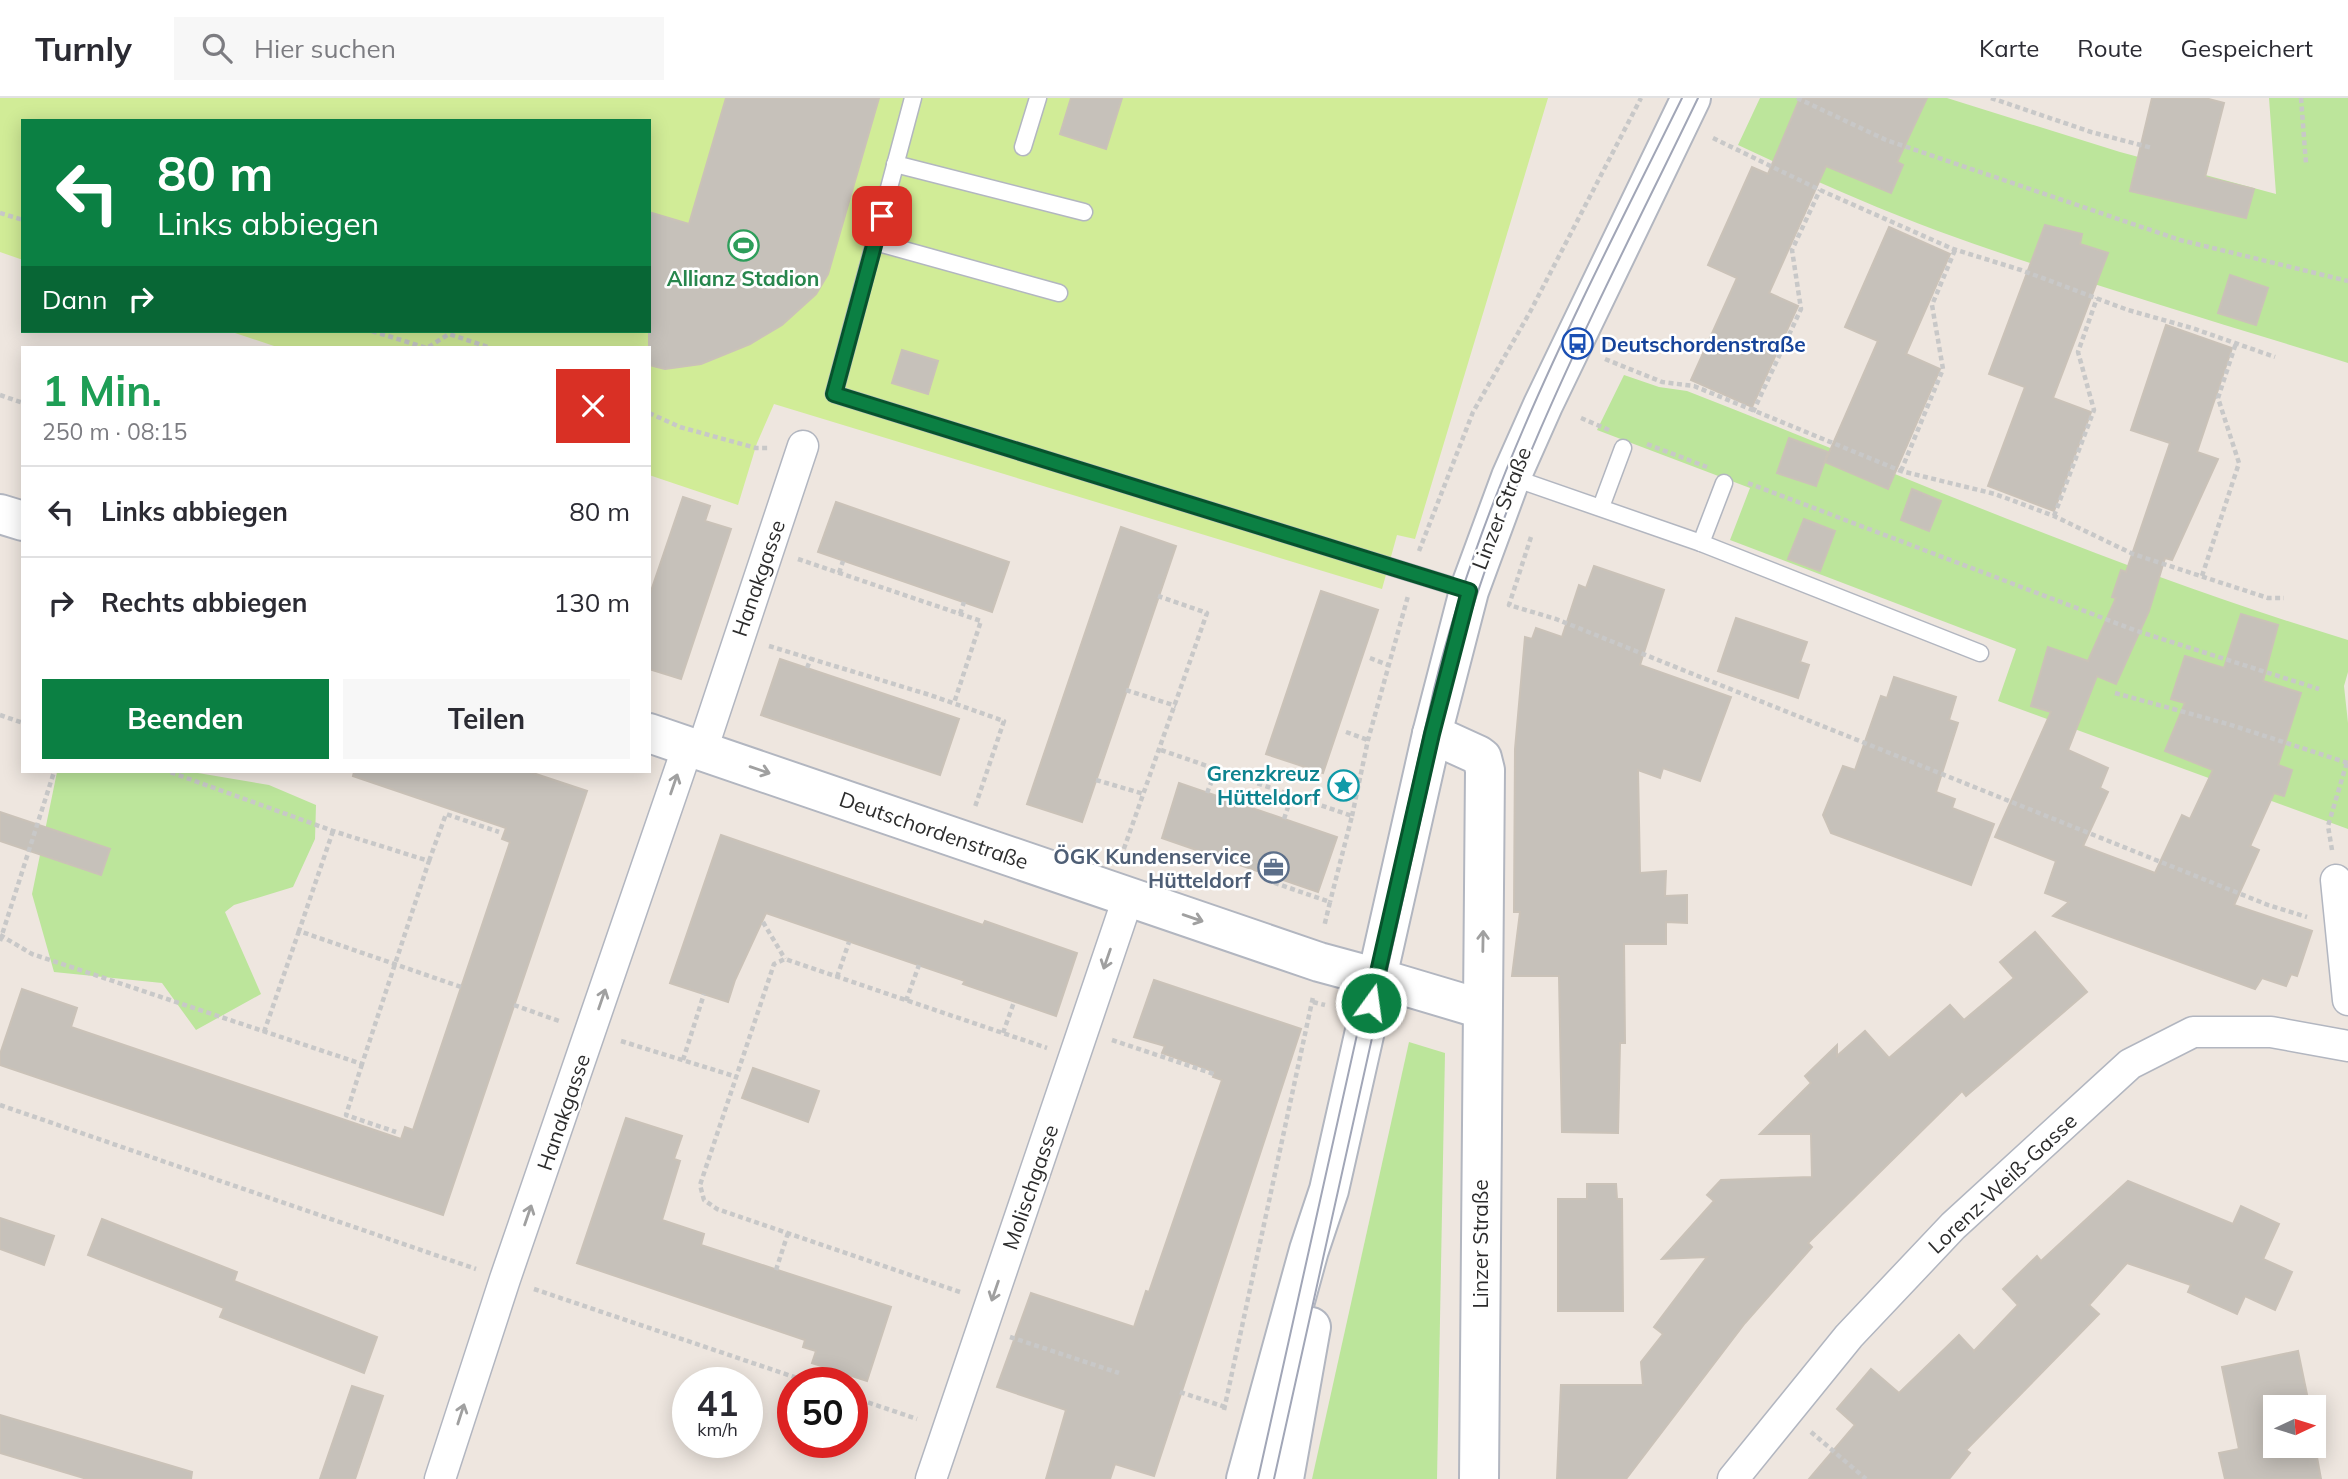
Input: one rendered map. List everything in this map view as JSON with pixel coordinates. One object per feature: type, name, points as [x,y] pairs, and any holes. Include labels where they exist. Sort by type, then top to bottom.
[{"type":"main road","name":"Linzer Straße","points":[[1267,1471],[1309,1250],[1329,1190],[1432,734],[1469,591],[1511,477],[1571,345],[1685,110]]},
{"type":"main road","points":[[0,514],[21,520]]},
{"type":"main road","name":"Deutschordenstraße","points":[[651,734],[1319,961],[1482,1009]]},
{"type":"main road","name":"Linzer Straße","points":[[1432,734],[1472,751],[1482,758],[1484,764],[1479,1479]]},
{"type":"street","name":"Hanakgasse","points":[[440,1479],[505,1279],[591,1032],[738,637],[803,446]]},
{"type":"street","points":[[2336,880],[2348,1000]]},
{"type":"street","name":"Molischgasse","points":[[931,1479],[1079,1043],[1119,891]]},
{"type":"street","name":"Lorenz-Weiß-Gasse","points":[[1733,1479],[1849,1336],[1953,1226],[2130,1064],[2193,1032],[2271,1032],[2348,1046]]},
{"type":"lane","points":[[913,98],[834,394],[1469,591]]},
{"type":"lane","points":[[1023,147],[1038,98]]},
{"type":"lane","points":[[895,164],[1084,212]]},
{"type":"lane","points":[[875,242],[1059,293]]},
{"type":"lane","points":[[1601,507],[1621,441]]},
{"type":"lane","points":[[1511,477],[1701,543],[1980,653]]},
{"type":"lane","points":[[1701,543],[1726,478]]},
{"type":"path","points":[[1530,312],[1641,98]]},
{"type":"path","points":[[1797,98],[1886,139],[2180,240],[2348,281]]},
{"type":"path","points":[[1991,98],[2091,132],[2152,148]]},
{"type":"path","points":[[2301,98],[2306,164]]},
{"type":"path","points":[[1685,110],[1820,190],[1955,250],[2275,357]]},
{"type":"path","points":[[1753,412],[1801,309],[1792,250],[1820,190]]},
{"type":"path","points":[[0,213],[21,219]]},
{"type":"path","points":[[1901,471],[1943,369],[1932,305],[1955,250]]},
{"type":"path","points":[[2054,516],[2094,410],[2078,352],[2097,298]]},
{"type":"path","points":[[378,333],[421,346]]},
{"type":"path","points":[[430,346],[449,334],[485,346]]},
{"type":"path","points":[[2202,576],[2239,463],[2218,398],[2236,343]]},
{"type":"path","points":[[1571,345],[1662,382],[1694,386],[1901,471],[1969,486],[2054,516],[2133,554],[2268,598],[2284,598]]},
{"type":"path","points":[[0,395],[21,402]]},
{"type":"path","points":[[651,413],[680,427],[756,448],[803,446]]},
{"type":"path","points":[[1581,418],[1621,441]]},
{"type":"path","points":[[1642,442],[1726,478],[2137,631],[2319,689]]},
{"type":"path","points":[[1531,537],[1509,605],[1556,620],[1773,705],[2269,905]]},
{"type":"path","points":[[768,549],[981,621],[954,703]]},
{"type":"path","points":[[839,573],[843,561]]},
{"type":"path","points":[[1119,891],[1144,794],[1207,613],[1158,596]]},
{"type":"path","points":[[960,614],[964,603]]},
{"type":"path","points":[[738,637],[1004,720],[963,841]]},
{"type":"path","points":[[807,668],[811,658]]},
{"type":"path","points":[[1370,658],[1388,664]]},
{"type":"path","points":[[1126,690],[1175,706]]},
{"type":"path","points":[[2115,693],[2228,724],[2348,763],[2328,826],[2336,880]]},
{"type":"path","points":[[0,715],[21,722]]},
{"type":"path","points":[[1346,732],[1368,740]]},
{"type":"path","points":[[1161,750],[1352,816],[1330,902],[1313,1002],[1223,1419]]},
{"type":"path","points":[[1208,793],[1217,768]]},
{"type":"path","points":[[54,773],[1,937],[32,954],[362,1064]]},
{"type":"path","points":[[173,773],[332,831],[429,861]]},
{"type":"path","points":[[1096,780],[1144,794]]},
{"type":"path","points":[[1284,819],[1292,795]]},
{"type":"path","points":[[396,1132],[346,1115],[429,861],[446,814],[499,832]]},
{"type":"path","points":[[264,1032],[332,831]]},
{"type":"path","points":[[1274,876],[1272,882],[1330,902]]},
{"type":"path","points":[[763,922],[785,959],[906,1001],[1003,1033],[1079,1043],[1214,1074]]},
{"type":"path","points":[[299,931],[461,987]]},
{"type":"path","points":[[837,977],[849,942]]},
{"type":"path","points":[[785,959],[774,964],[700,1185],[704,1200],[717,1209],[788,1233],[1119,1373]]},
{"type":"path","points":[[906,1001],[919,965]]},
{"type":"path","points":[[683,1060],[704,994]]},
{"type":"path","points":[[1003,1033],[1014,1002]]},
{"type":"path","points":[[1313,1002],[1325,1005]]},
{"type":"path","points":[[514,1005],[737,1077]]},
{"type":"path","points":[[0,1105],[777,1371]]},
{"type":"path","points":[[776,1270],[788,1233]]},
{"type":"path","points":[[1180,1392],[1225,1406]]},
{"type":"path","points":[[868,1402],[948,1430]]},
{"type":"path","points":[[1786,1412],[1866,1479]]},
{"type":"green space","points":[[0,98],[1548,98],[1415,539],[1397,535],[1382,589],[774,404],[757,443],[738,505],[651,476],[651,346],[274,346],[235,333],[651,333],[651,119],[21,119],[21,259],[0,252]]},
{"type":"green space","points":[[1760,98],[1947,98],[2120,152],[2276,194],[2269,98],[2348,98],[2348,363],[1989,249],[1812,179],[1738,145]]},
{"type":"green space","points":[[1624,375],[1659,387],[1687,391],[2097,554],[2348,640],[2348,672],[2344,686],[2348,723],[2348,829],[1998,701],[2016,649],[1730,540],[1750,488],[1597,430]]},
{"type":"green space","points":[[57,773],[198,773],[269,785],[316,805],[315,839],[293,887],[234,905],[225,912],[261,994],[196,1030],[162,983],[54,972],[32,894]]},
{"type":"green space","points":[[1409,1042],[1445,1053],[1437,1479],[1312,1479]]},
{"type":"building","name":"Allianz Stadion","points":[[726,98],[879,98],[828,274],[816,294],[782,325],[750,344],[701,364],[665,369],[651,366],[649,346],[651,213],[689,224]]},
{"type":"building","points":[[1071,98],[1122,98],[1106,149],[1060,134]]},
{"type":"building","points":[[1800,98],[1927,98],[1897,162],[1903,165],[1891,193],[1826,166],[1769,293],[1798,306],[1752,407],[1691,380],[1737,278],[1708,265],[1752,167],[1768,174]]},
{"type":"building","points":[[2152,98],[2205,98],[2224,103],[2205,177],[2254,189],[2246,218],[2130,191]]},
{"type":"building","points":[[2045,225],[2082,234],[2080,244],[2108,253],[2053,398],[2091,412],[2054,511],[1988,486],[2025,387],[1989,374]]},
{"type":"building","points":[[1889,227],[1950,254],[1906,354],[1940,369],[1888,489],[1825,462],[1878,341],[1845,327]]},
{"type":"building","points":[[2230,275],[2268,288],[2256,325],[2218,313]]},
{"type":"building","points":[[2166,325],[2232,348],[2197,452],[2218,459],[2172,560],[2165,558],[2149,611],[2116,684],[2097,676],[2068,750],[2108,768],[2100,788],[2108,792],[2083,846],[2155,873],[2182,815],[2190,819],[2213,770],[2165,751],[2185,703],[2171,699],[2185,656],[2224,668],[2241,614],[2278,625],[2263,681],[2301,693],[2278,765],[2292,770],[2284,796],[2274,793],[2250,846],[2259,850],[2234,905],[2312,931],[2297,976],[2291,974],[2286,986],[2262,978],[2255,989],[2053,916],[2069,902],[2045,893],[2056,861],[1995,837],[2051,712],[2031,706],[2048,647],[2088,661],[2116,598],[2112,597],[2121,570],[2126,572],[2170,443],[2131,430]]},
{"type":"building","points":[[902,350],[938,361],[928,394],[892,383]]},
{"type":"building","points":[[1789,438],[1828,452],[1816,486],[1777,473]]},
{"type":"building","points":[[1912,489],[1941,501],[1929,531],[1901,520]]},
{"type":"building","points":[[683,497],[710,506],[705,521],[731,529],[681,679],[651,670],[651,591]]},
{"type":"building","points":[[836,502],[1009,562],[992,612],[818,552]]},
{"type":"building","points":[[1804,519],[1835,531],[1820,571],[1788,559]]},
{"type":"building","points":[[1121,527],[1176,546],[1082,822],[1027,804]]},
{"type":"building","points":[[1594,566],[1664,590],[1640,665],[1731,697],[1700,781],[1663,768],[1660,778],[1638,770],[1640,873],[1666,871],[1665,896],[1687,895],[1687,923],[1666,922],[1666,944],[1624,944],[1625,1043],[1620,1043],[1618,1133],[1562,1132],[1559,976],[1512,976],[1520,912],[1514,912],[1515,749],[1525,637],[1532,639],[1536,628],[1562,637],[1579,585],[1586,588]]},
{"type":"building","points":[[1321,591],[1378,610],[1323,773],[1266,754]]},
{"type":"building","points":[[1736,618],[1807,642],[1800,662],[1809,665],[1798,698],[1718,671]]},
{"type":"building","points":[[780,659],[959,719],[940,775],[761,715]]},
{"type":"building","points":[[1894,677],[1956,697],[1949,720],[1958,723],[1936,792],[1955,799],[1952,808],[1994,824],[1971,885],[1831,833],[1823,815],[1843,766],[1855,770],[1881,696],[1887,698]]},
{"type":"building","points":[[354,773],[533,773],[587,791],[443,1215],[0,1065],[0,1054],[22,989],[77,1008],[71,1027],[401,1139],[405,1127],[413,1130],[510,842],[502,839],[506,828],[353,776]]},
{"type":"building","points":[[1179,783],[1337,837],[1318,892],[1162,838]]},
{"type":"building","points":[[0,812],[110,849],[101,875],[0,841]]},
{"type":"building","points":[[721,835],[983,925],[985,921],[1077,953],[1056,1016],[963,984],[965,981],[766,913],[735,980],[728,1002],[670,983]]},
{"type":"building","points":[[2035,932],[2087,992],[1966,1096],[1962,1091],[1808,1243],[1812,1247],[1745,1323],[1626,1479],[1557,1479],[1561,1385],[1643,1385],[1641,1362],[1663,1334],[1654,1327],[1707,1257],[1662,1259],[1714,1201],[1707,1195],[1721,1180],[1812,1177],[1811,1134],[1760,1134],[1811,1083],[1805,1076],[1837,1045],[1837,1056],[1865,1031],[1889,1058],[1950,1005],[1964,1020],[2014,978],[2000,962]]},
{"type":"building","points":[[1154,980],[1301,1029],[1154,1476],[1115,1464],[1110,1479],[1046,1479],[1066,1410],[997,1387],[1031,1293],[1134,1327],[1146,1291],[1149,1292],[1222,1080],[1213,1077],[1215,1072],[1162,1053],[1165,1046],[1134,1037]]},
{"type":"building","points":[[753,1068],[819,1091],[808,1122],[742,1098]]},
{"type":"building","points":[[626,1118],[682,1136],[674,1159],[680,1161],[662,1220],[704,1234],[701,1245],[891,1307],[868,1378],[868,1367],[824,1367],[812,1363],[816,1351],[803,1347],[805,1340],[577,1263]]},
{"type":"building","points":[[2128,1181],[2233,1224],[2241,1206],[2279,1224],[2263,1259],[2292,1272],[2275,1310],[2245,1296],[2237,1314],[2188,1292],[2191,1285],[2127,1263],[2089,1305],[2099,1314],[1966,1450],[1970,1453],[1949,1479],[1809,1479],[1855,1425],[1837,1409],[1871,1369],[1899,1393],[1959,1335],[1974,1351],[2018,1305],[2003,1289],[2037,1256],[2041,1261]]},
{"type":"building","points":[[1587,1184],[1616,1184],[1617,1199],[1622,1199],[1623,1311],[1558,1311],[1558,1199],[1587,1199]]},
{"type":"building","points":[[0,1218],[54,1236],[44,1265],[0,1249]]},
{"type":"building","points":[[102,1219],[237,1272],[234,1281],[377,1337],[364,1373],[220,1317],[224,1308],[88,1255]]},
{"type":"building","points":[[2298,1351],[2307,1395],[2263,1395],[2263,1458],[2317,1458],[2321,1479],[2225,1479],[2219,1453],[2239,1449],[2222,1367]]},
{"type":"building","points":[[352,1386],[383,1396],[355,1479],[320,1479]]},
{"type":"building","points":[[0,1415],[192,1472],[191,1479],[87,1479],[0,1453]]},
{"type":"tram line","points":[[1258,1479],[1434,689],[1455,611],[1481,535],[1542,387],[1682,98]]},
{"type":"tram line","points":[[1274,1479],[1452,678],[1474,602],[1500,528],[1561,382],[1698,98]]},
{"type":"place","name":"Allianz Stadion","points":[[743,246]]},
{"type":"place","name":"Deutschordenstraße","points":[[1578,344]]},
{"type":"place","name":"Grenzkreuz Hütteldorf","points":[[1343,785]]},
{"type":"place","name":"ÖGK Kundenservice Hütteldorf","points":[[1274,868]]},
{"type":"route","points":[[882,216],[834,394],[1469,591],[1449,662],[1371,1003]]}]
